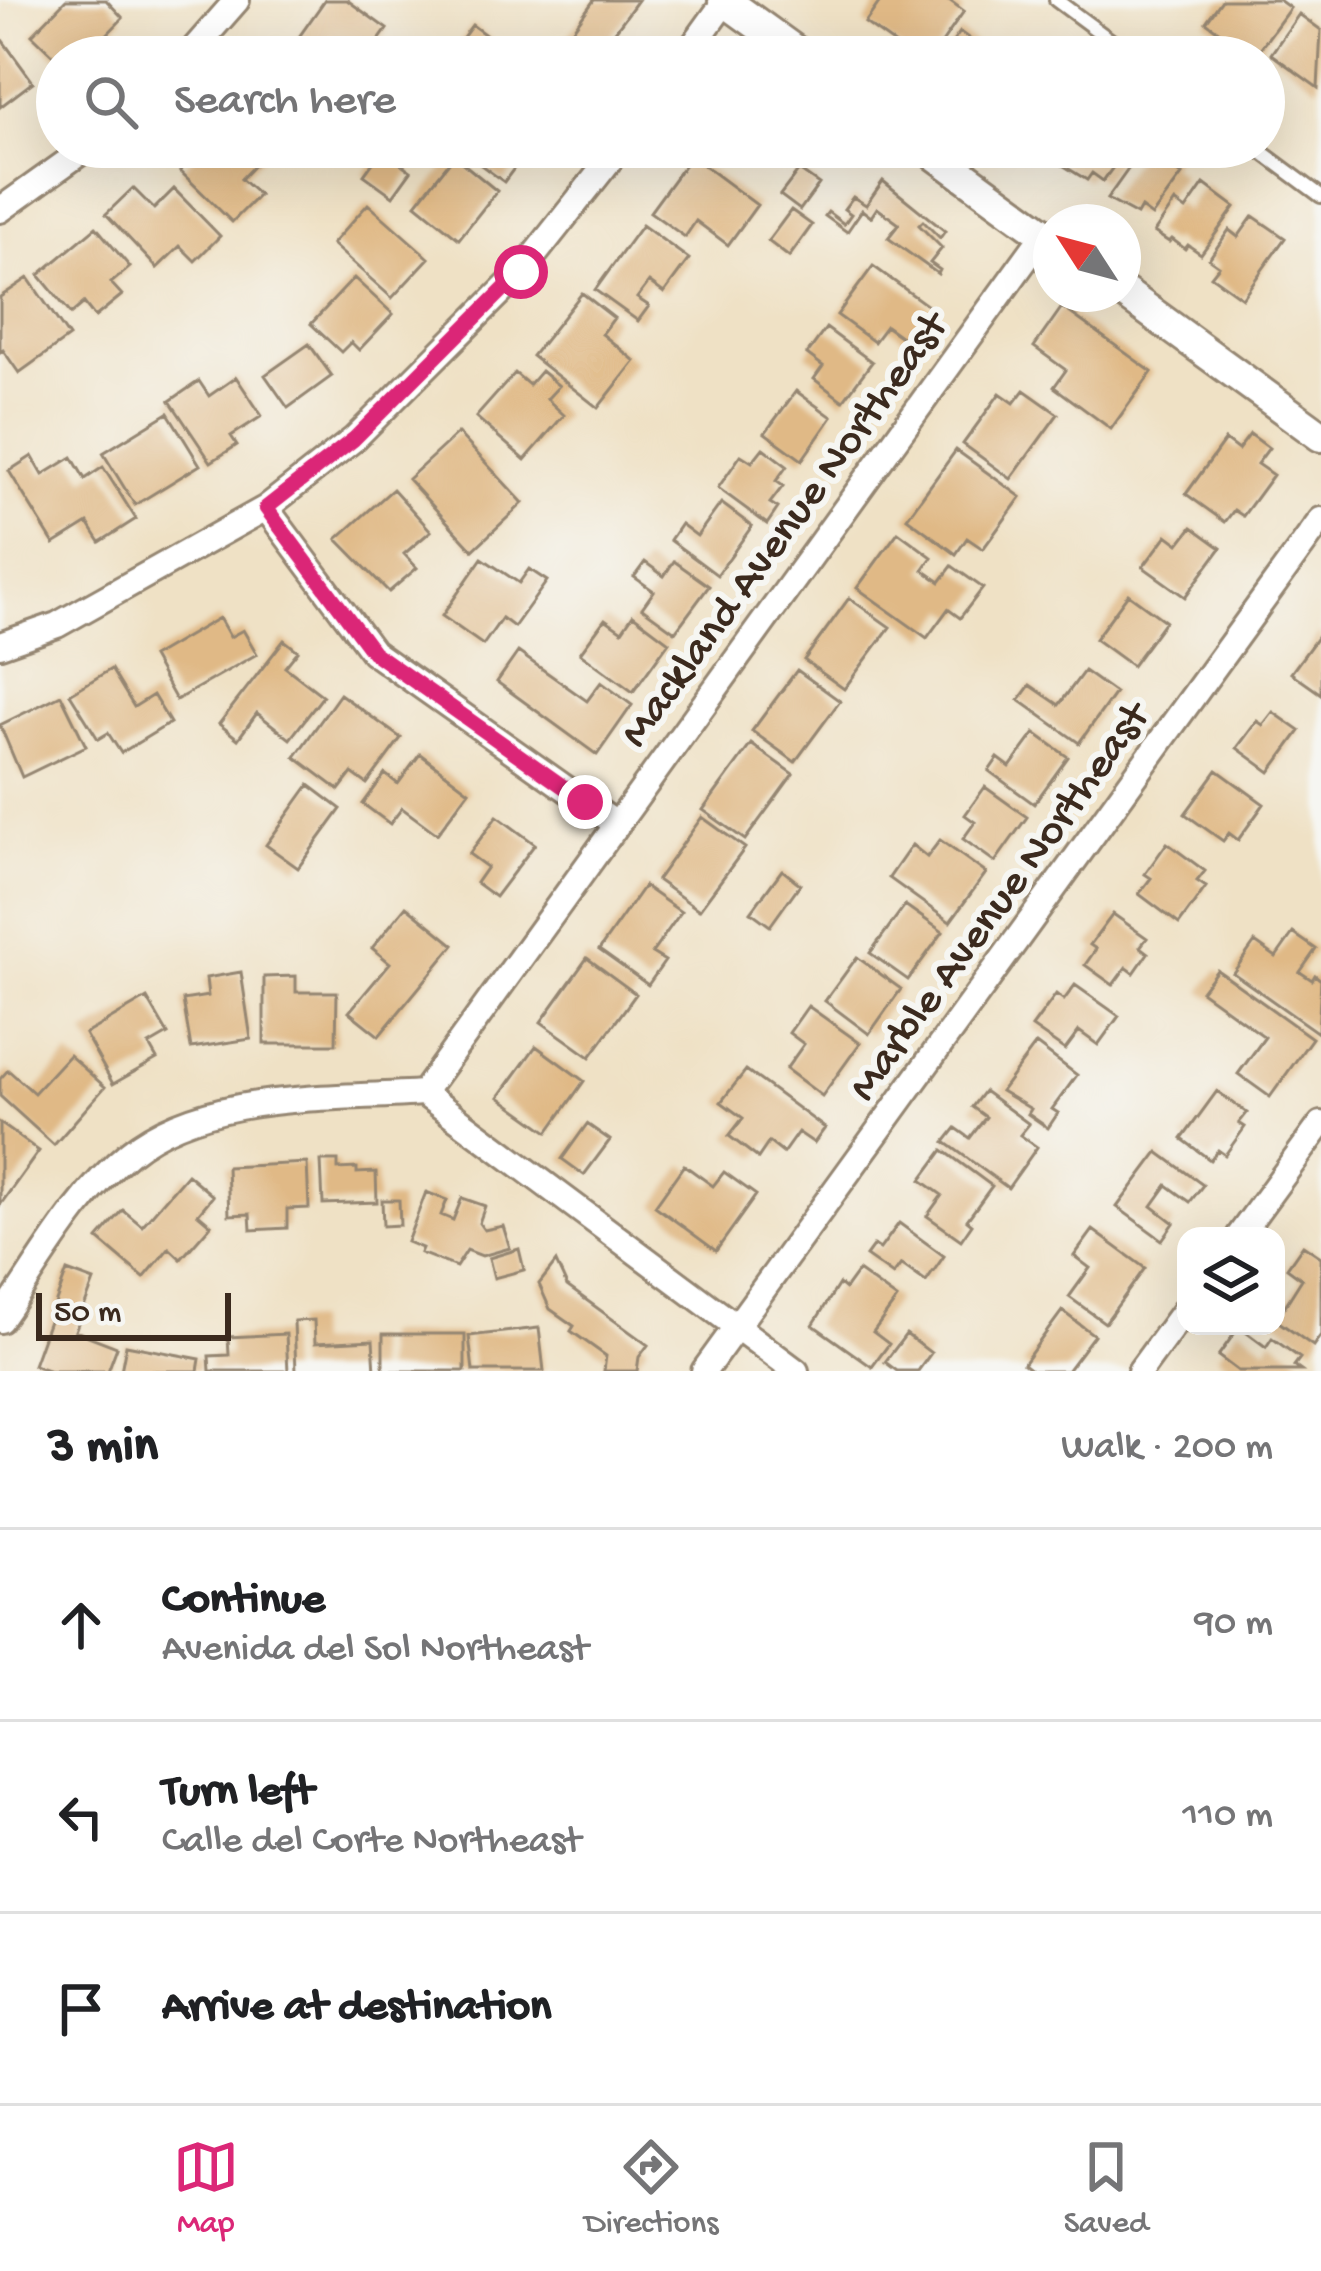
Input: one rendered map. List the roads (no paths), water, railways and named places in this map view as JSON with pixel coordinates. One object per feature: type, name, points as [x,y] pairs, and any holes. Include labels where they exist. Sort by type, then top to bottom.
[{"type":"street","points":[[205,36],[237,0]]},
{"type":"street","points":[[700,36],[725,0],[774,36]]},
{"type":"street","points":[[0,210],[59,168]]},
{"type":"street","points":[[0,645],[57,625],[266,508],[354,439],[521,272],[603,168]]},
{"type":"street","points":[[954,168],[1033,227]]},
{"type":"street","name":"Mackland Avenue Northeast","points":[[422,1093],[1033,256]]},
{"type":"street","points":[[1141,305],[1321,436]]},
{"type":"street","points":[[266,508],[373,652],[616,824]]},
{"type":"street","name":"Marble Avenue Northeast","points":[[704,1371],[1321,520]]},
{"type":"street","points":[[0,1320],[89,1194],[129,1153],[171,1126],[244,1106],[422,1093],[796,1371]]},
{"type":"street","points":[[1246,1227],[1321,1124]]},
{"type":"street","points":[[1140,1371],[1177,1321]]},
{"type":"lane","points":[[1055,0],[1104,36]]},
{"type":"lane","points":[[1283,168],[1321,196]]}]
